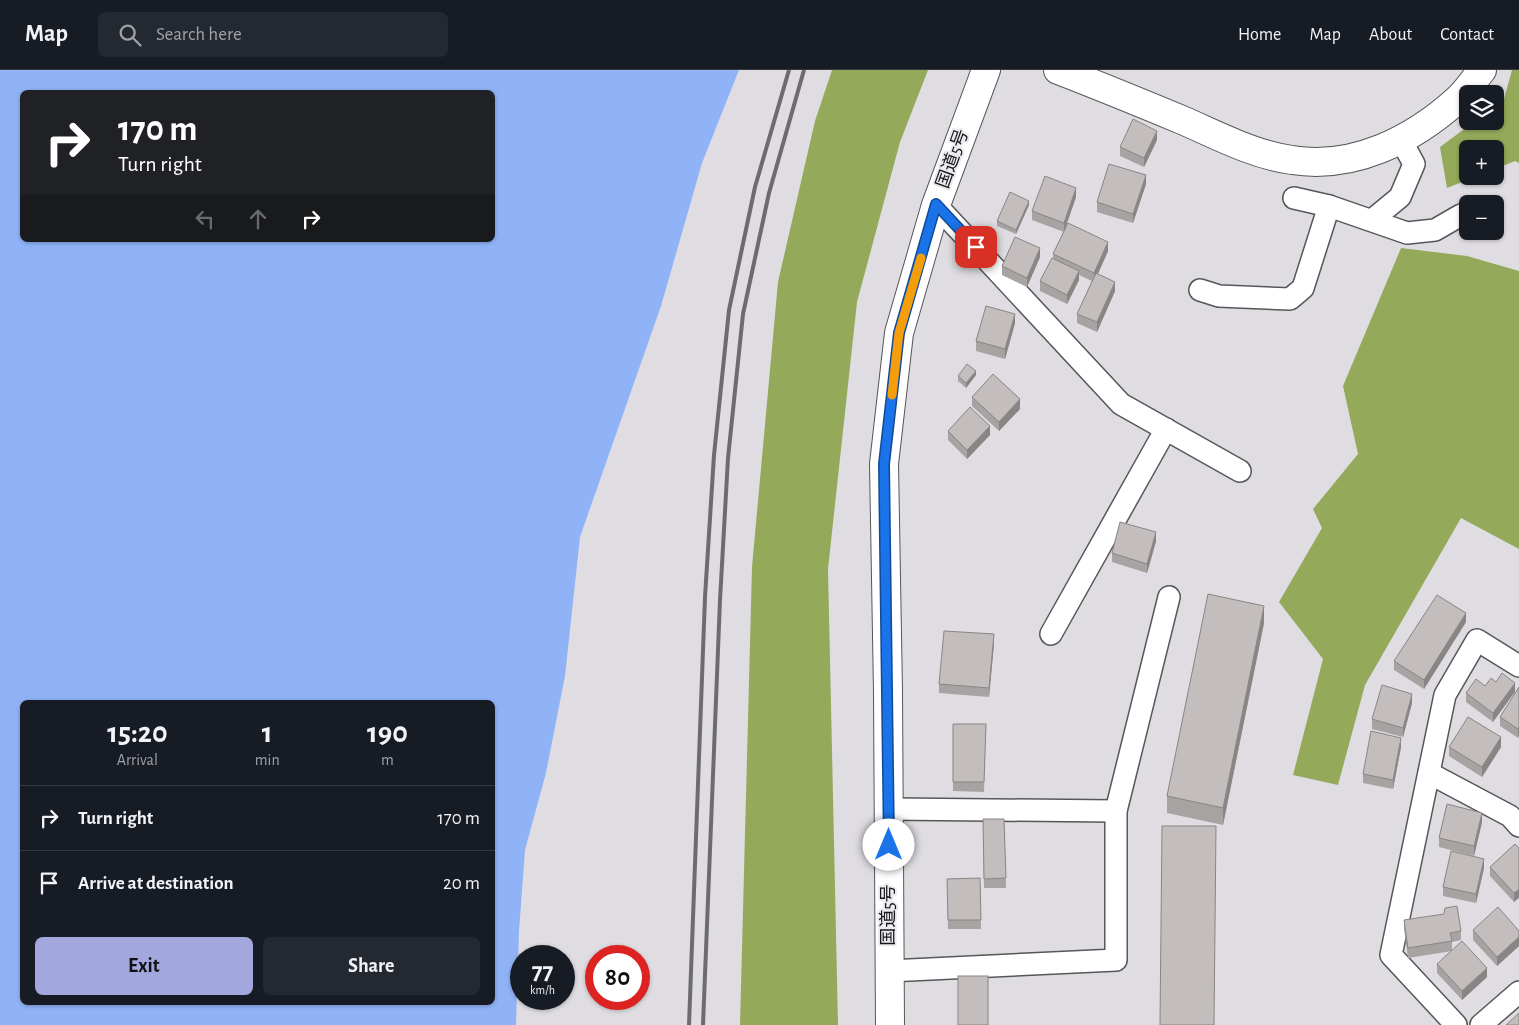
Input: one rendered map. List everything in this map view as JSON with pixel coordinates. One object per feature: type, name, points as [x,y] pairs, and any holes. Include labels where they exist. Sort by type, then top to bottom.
[{"type":"main road","name":"国道5号","points":[[890,1025],[884,464],[899,333],[936,204],[986,70]]},
{"type":"main road","points":[[1063,71],[1254,151],[1292,160],[1322,163],[1361,156],[1401,140],[1459,98],[1482,70]]},
{"type":"street","points":[[1372,220],[1400,196],[1414,164],[1401,140]]},
{"type":"street","points":[[1294,198],[1328,206],[1407,233],[1435,230],[1459,216]]},
{"type":"street","points":[[936,204],[1121,404],[1240,470]]},
{"type":"street","points":[[1200,290],[1219,296],[1290,299],[1302,288],[1328,206]]},
{"type":"street","points":[[1051,634],[1166,429]]},
{"type":"street","points":[[889,971],[1116,960],[1116,810],[1170,597]]},
{"type":"street","points":[[1456,1025],[1391,955],[1445,695],[1478,640],[1519,666]]},
{"type":"street","points":[[1429,773],[1510,816],[1519,826]]},
{"type":"street","points":[[888,808],[1116,810]]},
{"type":"street","points":[[1481,1025],[1519,992]]},
{"type":"green space","points":[[832,70],[928,70],[900,142],[857,302],[828,569],[838,1025],[740,1025],[752,567],[778,282],[815,121]]},
{"type":"green space","points":[[1512,70],[1519,70],[1519,163],[1515,161],[1504,165],[1504,140],[1459,140],[1459,183],[1447,188],[1440,147],[1463,130],[1504,130],[1504,99]]},
{"type":"green space","points":[[1401,248],[1467,256],[1519,271],[1519,549],[1461,518],[1365,685],[1338,785],[1293,775],[1323,659],[1279,602],[1322,528],[1313,509],[1358,454],[1343,386]]},
{"type":"water","points":[[0,70],[739,70],[702,163],[661,306],[580,537],[565,676],[546,773],[525,850],[519,945],[510,945],[510,1010],[516,1010],[516,1025],[0,1025]]},
{"type":"building","points":[[1133,119],[1157,131],[1144,158],[1120,147]]},
{"type":"building","points":[[1109,164],[1146,175],[1133,214],[1097,202]]},
{"type":"building","points":[[1045,176],[1076,188],[1064,223],[1032,211]]},
{"type":"building","points":[[1010,192],[1029,201],[1016,230],[997,221]]},
{"type":"building","points":[[1068,223],[1108,242],[1094,273],[1053,254]]},
{"type":"building","points":[[1015,237],[1040,248],[1027,278],[1002,266]]},
{"type":"building","points":[[1052,258],[1079,271],[1067,295],[1040,281]]},
{"type":"building","points":[[1096,273],[1115,282],[1097,322],[1077,314]]},
{"type":"building","points":[[986,306],[1015,314],[1005,349],[976,341]]},
{"type":"building","points":[[967,364],[976,371],[966,383],[958,376]]},
{"type":"building","points":[[993,374],[1020,399],[999,422],[972,397]]},
{"type":"building","points":[[970,407],[990,426],[967,450],[948,431]]},
{"type":"building","points":[[1120,522],[1156,532],[1147,564],[1112,553]]},
{"type":"building","points":[[1208,594],[1264,606],[1223,808],[1167,796]]},
{"type":"building","points":[[1437,595],[1466,613],[1424,680],[1394,661]]},
{"type":"building","points":[[944,631],[994,634],[989,688],[939,684]]},
{"type":"building","points":[[1502,673],[1515,683],[1493,713],[1466,693],[1476,679],[1485,686],[1491,678],[1496,682]]},
{"type":"building","points":[[1382,685],[1412,694],[1403,728],[1372,719]]},
{"type":"building","points":[[1519,687],[1519,727],[1518,729],[1500,717]]},
{"type":"building","points":[[1468,717],[1501,737],[1482,767],[1449,747]]},
{"type":"building","points":[[953,724],[986,724],[984,782],[953,782]]},
{"type":"building","points":[[1371,731],[1401,738],[1393,780],[1363,774]]},
{"type":"building","points":[[1447,804],[1482,813],[1474,846],[1439,838]]},
{"type":"building","points":[[983,819],[1004,819],[1006,878],[984,879]]},
{"type":"building","points":[[1162,826],[1216,826],[1214,1025],[1160,1025]]},
{"type":"building","points":[[1515,844],[1519,848],[1519,889],[1514,893],[1490,867]]},
{"type":"building","points":[[1451,851],[1484,859],[1476,894],[1443,887]]},
{"type":"building","points":[[980,878],[981,920],[948,920],[947,879]]},
{"type":"building","points":[[1457,906],[1461,931],[1450,933],[1452,941],[1408,948],[1404,920],[1444,914],[1445,908]]},
{"type":"building","points":[[1498,907],[1519,931],[1519,937],[1497,957],[1473,930]]},
{"type":"building","points":[[1462,941],[1487,968],[1462,991],[1437,964]]},
{"type":"building","points":[[958,976],[988,976],[988,1025],[958,1025]]},
{"type":"building","points":[[1519,1013],[1519,1025],[1506,1025]]},
{"type":"railway","points":[[689,1025],[705,597],[714,455],[729,310],[755,187],[789,70]]},
{"type":"railway","points":[[703,1025],[720,600],[728,458],[743,314],[769,193],[804,70]]},
{"type":"slow traffic","points":[[892,395],[899,333],[921,258]]},
{"type":"route","points":[[889,845],[884,464],[899,333],[936,204],[976,247]]}]
